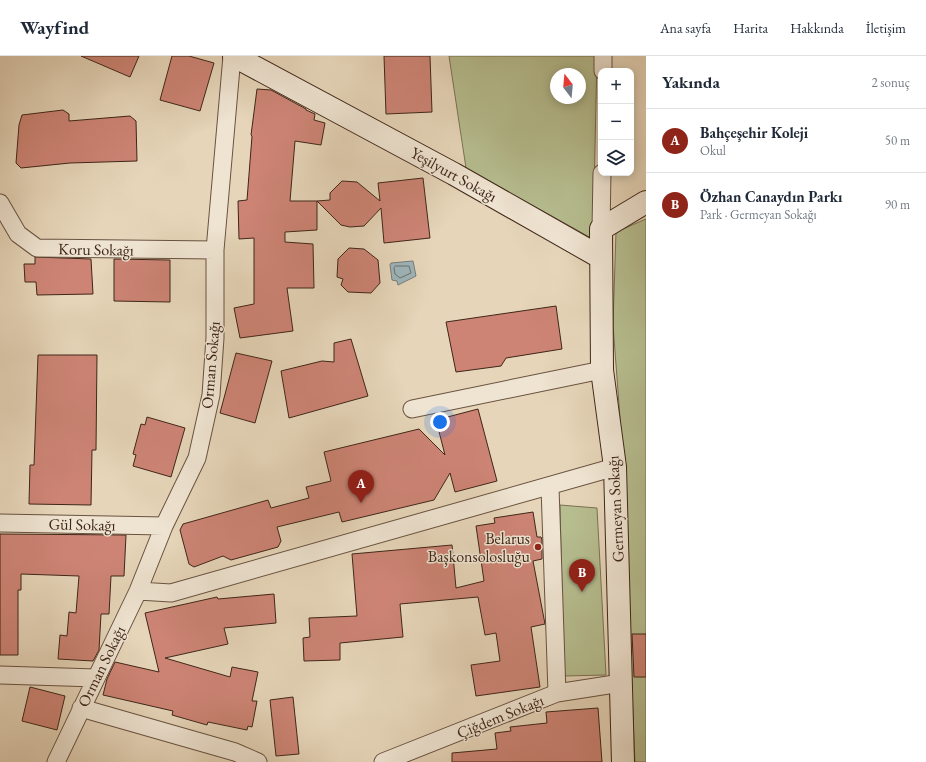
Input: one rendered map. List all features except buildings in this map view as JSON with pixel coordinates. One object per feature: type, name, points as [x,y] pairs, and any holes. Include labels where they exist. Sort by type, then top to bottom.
[{"type":"main road","name":"Yeşilyurt Sokağı","points":[[233,56],[454,174],[600,257]]},
{"type":"main road","points":[[600,257],[601,229],[646,202]]},
{"type":"main road","name":"Germeyan Sokağı","points":[[600,257],[602,370],[614,467],[623,762]]},
{"type":"street","name":"Orman Sokağı","points":[[56,762],[138,591],[164,526],[197,458],[211,395],[215,338],[215,250],[233,56]]},
{"type":"street","points":[[603,56],[603,68]]},
{"type":"street","points":[[601,229],[602,176]]},
{"type":"street","name":"Koru Sokağı","points":[[0,203],[18,234],[37,248],[215,250]]},
{"type":"street","points":[[412,409],[602,370]]},
{"type":"street","points":[[138,591],[171,593],[550,487],[614,467]]},
{"type":"street","points":[[550,487],[556,693]]},
{"type":"street","name":"Gül Sokağı","points":[[0,523],[164,526]]},
{"type":"street","points":[[0,676],[96,678]]},
{"type":"street","name":"Çiğdem Sokağı","points":[[383,762],[556,693],[621,682]]},
{"type":"street","points":[[81,708],[235,752],[258,762]]},
{"type":"green space","points":[[449,56],[597,56],[593,239],[466,168]]},
{"type":"green space","points":[[646,219],[646,762],[635,762],[621,431],[613,325],[616,232]]},
{"type":"green space","points":[[560,505],[597,508],[606,675],[564,676]]},
{"type":"water","points":[[413,261],[416,276],[398,285],[397,281],[392,280],[391,263]]},
{"type":"place","name":"Bahçeşehir Koleji","points":[[361,503]]},
{"type":"place","name":"Belarus Başkonsolosluğu","points":[[538,547]]},
{"type":"place","name":"Özhan Canaydın Parkı","points":[[582,592]]}]
